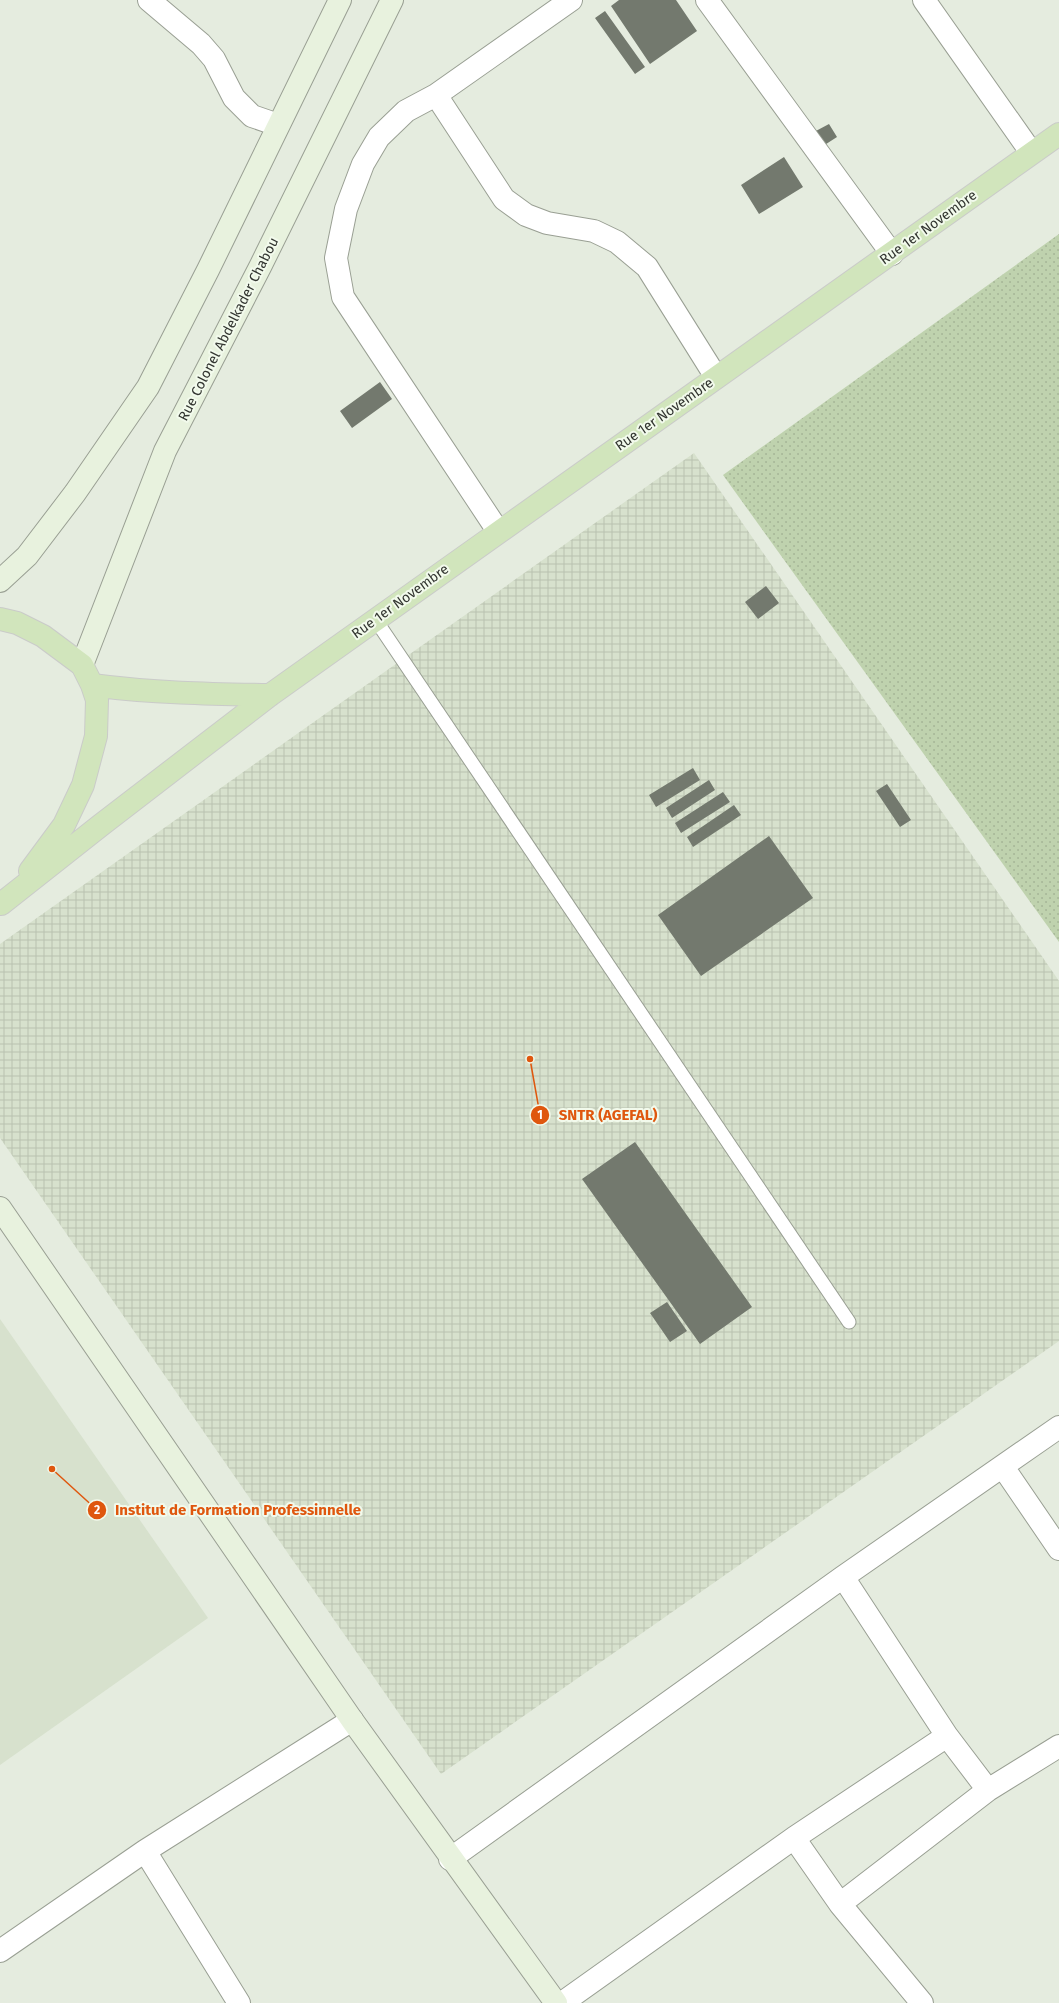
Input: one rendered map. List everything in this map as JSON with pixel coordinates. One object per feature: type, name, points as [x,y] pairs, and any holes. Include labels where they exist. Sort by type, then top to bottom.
[{"type":"main road","points":[[0,581],[27,556],[61,512],[148,387],[340,0]]},
{"type":"main road","name":"Rue Colonel Abdelkader Chabou","points":[[82,665],[165,451],[260,267],[392,0]]},
{"type":"main road","name":"Rue 1er Novembre","points":[[1,905],[100,825],[270,695],[498,531],[892,254],[1031,152],[1059,134]]},
{"type":"main road","points":[[0,619],[17,623],[43,636],[82,665],[92,685],[97,700],[96,736],[84,785],[64,825],[35,865],[1,905]]},
{"type":"main road","points":[[92,685],[118,689],[199,694],[270,695]]},
{"type":"main road","points":[[0,1208],[352,1720],[450,1859],[556,2003]]},
{"type":"street","points":[[149,0],[201,44],[214,59],[234,98],[252,116],[278,125]]},
{"type":"street","points":[[498,531],[343,297],[336,258],[346,209],[363,164],[379,136],[406,111],[436,95],[571,0]]},
{"type":"street","points":[[708,0],[892,254]]},
{"type":"street","points":[[924,0],[1031,152]]},
{"type":"street","points":[[436,95],[504,199],[526,215],[547,223],[594,231],[617,242],[647,267],[716,377]]},
{"type":"street","points":[[450,1859],[843,1577],[1059,1427]]},
{"type":"street","points":[[1003,1467],[1059,1549]]},
{"type":"street","points":[[843,1577],[947,1736],[988,1790]]},
{"type":"street","points":[[0,1951],[144,1851],[352,1720]]},
{"type":"street","points":[[562,2003],[794,1838],[947,1736]]},
{"type":"street","points":[[840,1904],[988,1790],[1059,1746]]},
{"type":"street","points":[[794,1838],[840,1904],[922,2003]]},
{"type":"street","points":[[144,1851],[239,2003]]},
{"type":"lane","points":[[375,619],[849,1322]]},
{"type":"shaded area","points":[[694,453],[1059,981],[1059,1341],[441,1774],[0,1138],[0,944]]},
{"type":"shaded area","points":[[0,1319],[208,1618],[0,1765]]},
{"type":"green space","points":[[1059,234],[1059,942],[723,475]]},
{"type":"building","points":[[619,0],[676,0],[697,31],[650,64],[611,6]]},
{"type":"building","points":[[605,11],[645,67],[635,74],[595,18]]},
{"type":"building","points":[[829,124],[837,137],[823,146],[814,132]]},
{"type":"building","points":[[784,157],[803,187],[759,214],[741,185]]},
{"type":"building","points":[[380,382],[392,399],[352,428],[340,411]]},
{"type":"building","points":[[766,586],[779,603],[758,619],[745,602]]},
{"type":"building","points":[[693,768],[700,780],[656,807],[649,795]]},
{"type":"building","points":[[709,780],[715,790],[672,818],[666,808]]},
{"type":"building","points":[[887,784],[911,820],[900,827],[876,791]]},
{"type":"building","points":[[723,792],[730,802],[681,833],[675,823]]},
{"type":"building","points":[[734,805],[741,815],[693,847],[687,837]]},
{"type":"building","points":[[769,836],[813,898],[701,976],[658,915]]},
{"type":"building","points":[[635,1142],[752,1307],[700,1344],[582,1179]]},
{"type":"building","points":[[667,1302],[687,1331],[670,1342],[650,1313]]},
{"type":"place","name":"SNTR (AGEFAL)","points":[[530,1059]]},
{"type":"place","name":"Institut de Formation Professinnelle","points":[[52,1469]]}]
